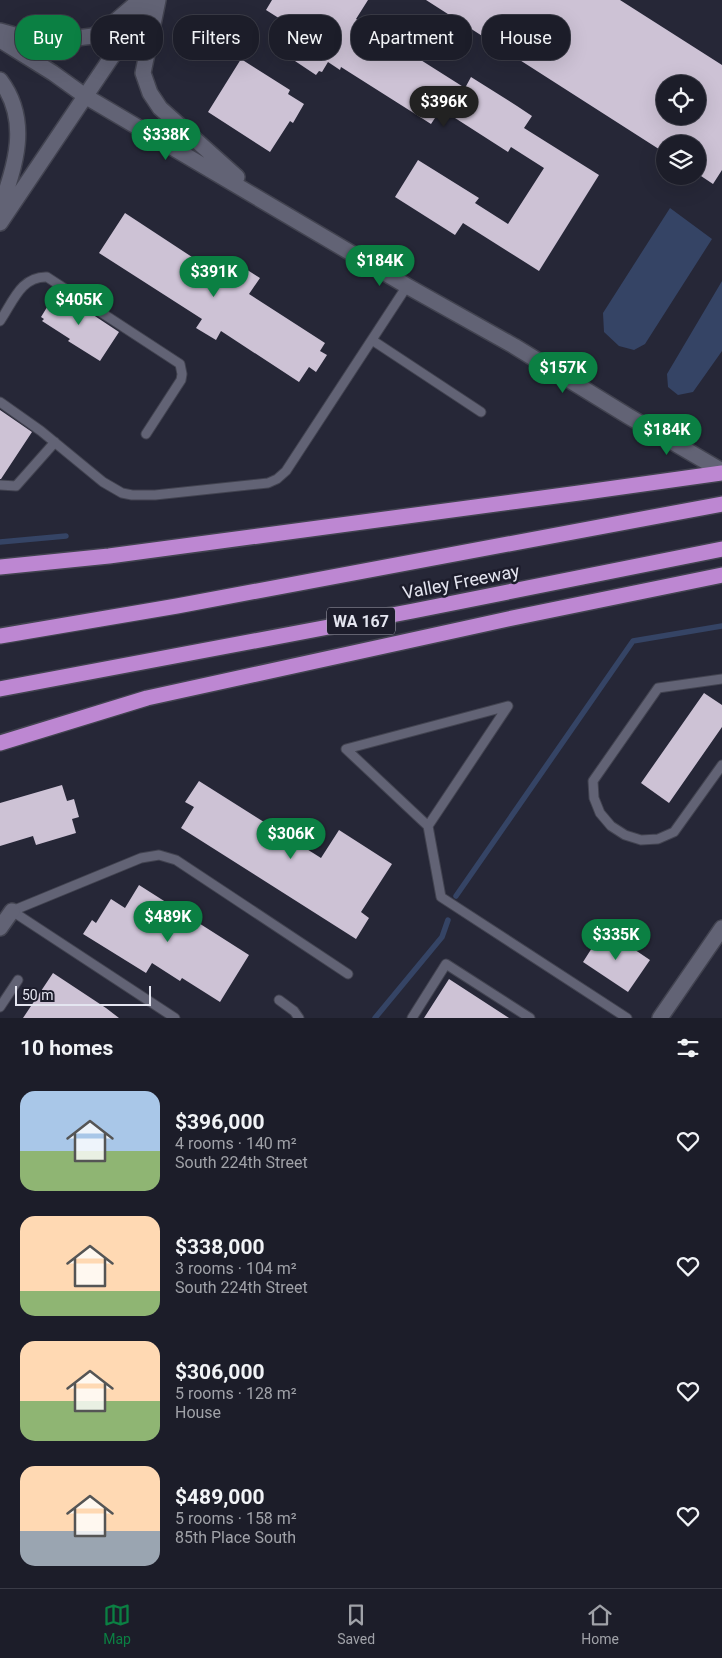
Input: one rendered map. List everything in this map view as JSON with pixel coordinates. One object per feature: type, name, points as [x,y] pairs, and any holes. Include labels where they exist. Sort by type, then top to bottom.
[{"type":"highway","points":[[0,567],[109,556],[570,495],[722,472]]},
{"type":"highway","name":"Valley Freeway","points":[[0,636],[196,602],[722,504]]},
{"type":"highway","name":"Valley Freeway","points":[[0,689],[413,611],[722,549]]},
{"type":"highway","points":[[0,743],[147,698],[508,619],[722,575]]},
{"type":"main road","points":[[0,31],[25,38],[52,41],[93,36],[110,25],[140,0]]},
{"type":"main road","points":[[0,222],[150,0]]},
{"type":"main road","points":[[158,0],[143,73],[150,93],[160,108],[262,200]]},
{"type":"main road","points":[[0,40],[53,73],[85,96],[407,286],[514,346],[722,472]]},
{"type":"main road","points":[[0,80],[16,113],[18,144],[13,173],[0,209]]},
{"type":"main road","points":[[0,928],[12,911]]},
{"type":"main road","points":[[660,1018],[722,928]]},
{"type":"lane","points":[[0,321],[26,282],[37,276],[47,277],[180,364],[182,374],[180,380],[146,434]]},
{"type":"lane","points":[[0,402],[55,442],[103,482],[126,494],[155,495],[268,483],[277,479],[286,471],[407,286]]},
{"type":"lane","points":[[372,340],[481,412]]},
{"type":"lane","points":[[0,485],[16,486],[55,442]]},
{"type":"lane","points":[[722,679],[658,688],[594,781],[594,798],[600,813],[611,826],[625,835],[641,840],[658,839],[674,832],[722,765]]},
{"type":"lane","points":[[428,826],[508,706],[346,749],[428,826],[441,897],[627,1018]]},
{"type":"lane","points":[[12,911],[141,858],[160,855],[176,860],[348,974]]},
{"type":"lane","points":[[12,911],[175,1018]]},
{"type":"lane","points":[[412,1018],[446,964],[530,1018]]},
{"type":"lane","points":[[0,1007],[18,980]]},
{"type":"lane","points":[[279,1000],[294,1011],[299,1018]]},
{"type":"water","points":[[670,208],[712,239],[645,344],[634,350],[619,346],[604,332],[603,313]]},
{"type":"water","points":[[722,281],[722,351],[693,392],[678,395],[668,387],[667,374]]},
{"type":"building","points":[[272,0],[368,0],[359,15],[351,15],[351,60],[421,60],[465,88],[471,77],[532,116],[524,128],[599,175],[539,271],[463,223],[455,235],[395,197],[418,160],[479,198],[475,203],[508,224],[544,168],[511,147],[508,152],[441,109],[431,124],[341,67],[340,70],[328,62],[322,72],[319,71],[316,75],[295,61],[341,60],[341,15],[274,15],[266,10]]},
{"type":"building","points":[[426,0],[620,0],[722,65],[722,170],[713,184],[706,179],[706,135],[656,135],[656,147],[520,60],[570,60],[570,15],[482,15],[482,36],[472,29],[472,15],[449,15]]},
{"type":"building","points":[[240,60],[290,90],[288,94],[304,104],[293,123],[290,121],[270,152],[208,112]]},
{"type":"building","points":[[125,213],[227,280],[238,264],[260,278],[249,294],[325,343],[320,351],[327,355],[316,372],[309,367],[299,382],[221,331],[216,340],[196,328],[202,319],[99,253]]},
{"type":"building","points":[[57,291],[119,332],[100,361],[68,341],[70,339],[42,321],[44,319],[41,317]]},
{"type":"building","points":[[0,410],[32,432],[1,479],[0,479]]},
{"type":"building","points":[[704,693],[722,705],[722,727],[669,803],[641,783]]},
{"type":"building","points":[[199,781],[321,858],[339,830],[392,864],[361,912],[369,918],[356,939],[181,828],[194,807],[185,802]]},
{"type":"building","points":[[62,785],[67,801],[74,799],[79,817],[72,819],[76,833],[36,845],[33,836],[0,846],[0,803]]},
{"type":"building","points":[[139,885],[249,955],[220,1002],[182,978],[180,981],[152,963],[146,973],[83,934],[92,920],[96,923],[111,899],[125,908]]},
{"type":"building","points":[[604,929],[650,960],[628,992],[583,962]]},
{"type":"building","points":[[53,973],[106,1008],[119,1018],[23,1018]]},
{"type":"building","points":[[449,979],[509,1018],[424,1018]]},
{"type":"waterway","points":[[0,542],[66,536]]},
{"type":"waterway","points":[[456,896],[633,641],[722,626]]},
{"type":"waterway","points":[[375,1018],[442,937],[448,920]]}]
